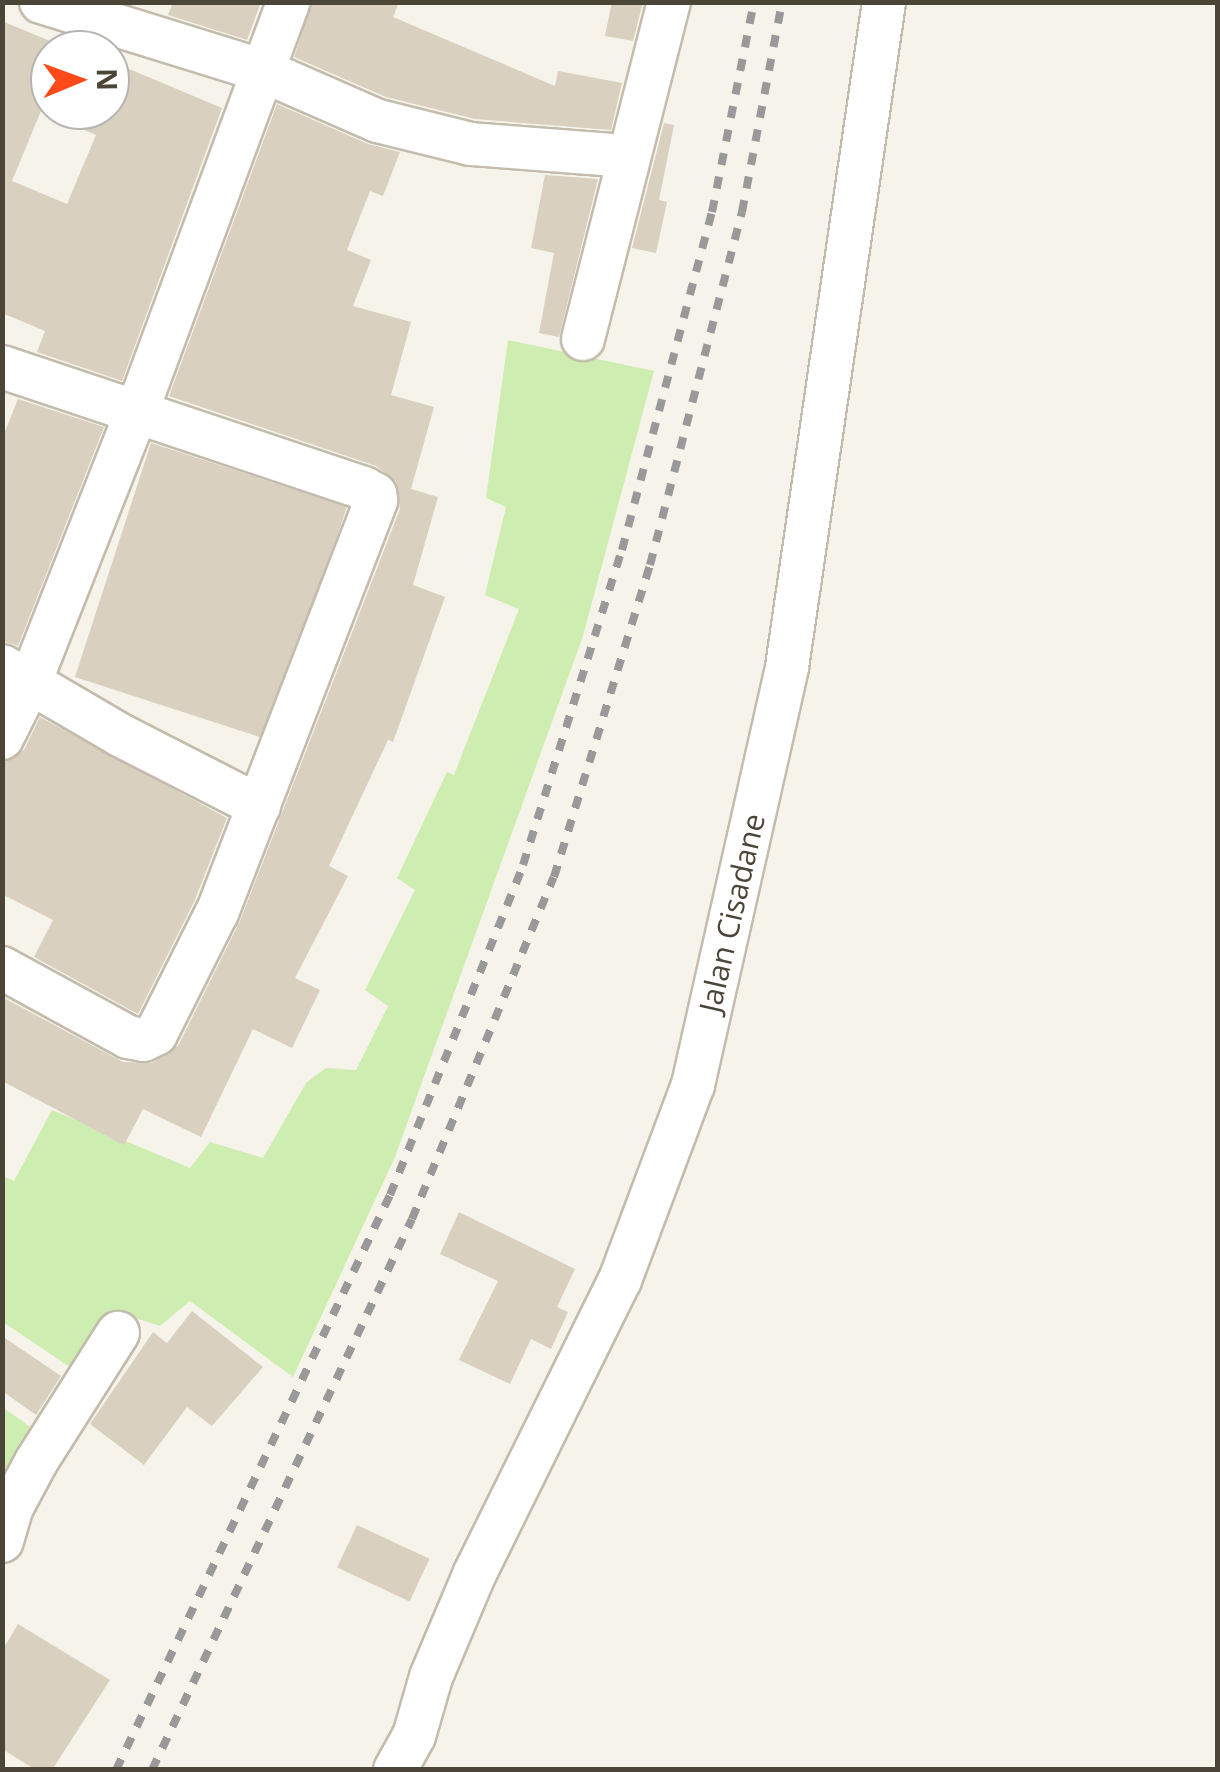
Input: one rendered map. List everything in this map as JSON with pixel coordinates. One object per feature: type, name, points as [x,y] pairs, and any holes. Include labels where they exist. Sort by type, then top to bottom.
[{"type":"street","points":[[42,2],[261,70],[378,121],[472,144],[627,156]]},
{"type":"street","points":[[2,738],[17,673],[136,414],[288,2]]},
{"type":"street","points":[[583,338],[669,2]]},
{"type":"street","name":"Jalan Cisadane","points":[[395,1770],[414,1736],[432,1677],[476,1573],[620,1280],[693,1085],[787,667],[884,2]]},
{"type":"street","points":[[2,367],[375,494],[372,522],[218,912],[156,1034],[142,1040],[128,1038],[2,968]]},
{"type":"street","points":[[17,673],[122,736],[260,806]]},
{"type":"street","points":[[2,1541],[12,1507],[36,1462],[118,1333]]},
{"type":"green space","points":[[508,340],[654,371],[583,636],[395,1157],[293,1377],[190,1301],[160,1326],[111,1310],[77,1372],[3,1322],[2,1176],[14,1181],[52,1110],[190,1168],[210,1142],[263,1158],[306,1083],[326,1068],[356,1070],[388,1006],[365,990],[415,890],[397,878],[447,772],[454,775],[519,609],[485,595],[506,507],[486,498]]},
{"type":"green space","points":[[2,1407],[36,1431],[2,1505]]},
{"type":"building","points":[[173,2],[261,2],[247,40],[168,15]]},
{"type":"building","points":[[312,2],[399,2],[393,17],[555,86],[558,71],[622,83],[611,130],[475,119],[386,97],[294,57]]},
{"type":"building","points":[[612,2],[643,2],[633,41],[605,36]]},
{"type":"building","points":[[2,21],[30,33],[30,130],[33,130],[12,181],[67,204],[96,135],[85,130],[130,130],[130,69],[222,108],[122,381],[37,352],[45,331],[2,313]]},
{"type":"building","points":[[277,104],[368,144],[400,152],[383,196],[370,191],[347,250],[371,260],[353,306],[411,322],[391,395],[434,407],[411,489],[438,497],[413,585],[445,597],[393,742],[388,740],[329,866],[348,876],[295,978],[320,990],[292,1048],[253,1029],[201,1137],[143,1109],[124,1145],[2,1081],[2,997],[123,1062],[152,1063],[178,1046],[240,921],[400,509],[396,481],[376,466],[169,396]]},
{"type":"building","points":[[664,123],[674,125],[659,200],[667,202],[656,253],[632,248]]},
{"type":"building","points":[[545,175],[598,179],[559,337],[539,333],[554,253],[531,248]]},
{"type":"building","points":[[18,399],[104,427],[18,646],[2,641],[2,439]]},
{"type":"building","points":[[151,443],[347,507],[271,741],[75,677]]},
{"type":"building","points":[[40,717],[227,818],[194,902],[138,1014],[34,957],[53,920],[2,894],[2,763],[24,750]]},
{"type":"building","points":[[459,1212],[575,1269],[557,1307],[568,1312],[551,1349],[531,1339],[510,1384],[459,1360],[498,1281],[440,1254]]},
{"type":"building","points":[[192,1311],[263,1367],[212,1426],[187,1407],[144,1465],[90,1424],[153,1332],[167,1343]]},
{"type":"building","points":[[2,1336],[61,1376],[36,1415],[2,1391]]},
{"type":"building","points":[[357,1525],[430,1559],[410,1601],[337,1568]]},
{"type":"building","points":[[18,1624],[110,1680],[52,1770],[36,1770],[2,1749],[2,1651]]},
{"type":"railway","points":[[116,1770],[390,1195],[523,865],[622,550],[712,212],[754,2]]},
{"type":"railway","points":[[152,1770],[412,1219],[554,877],[650,565],[742,212],[782,2]]}]
